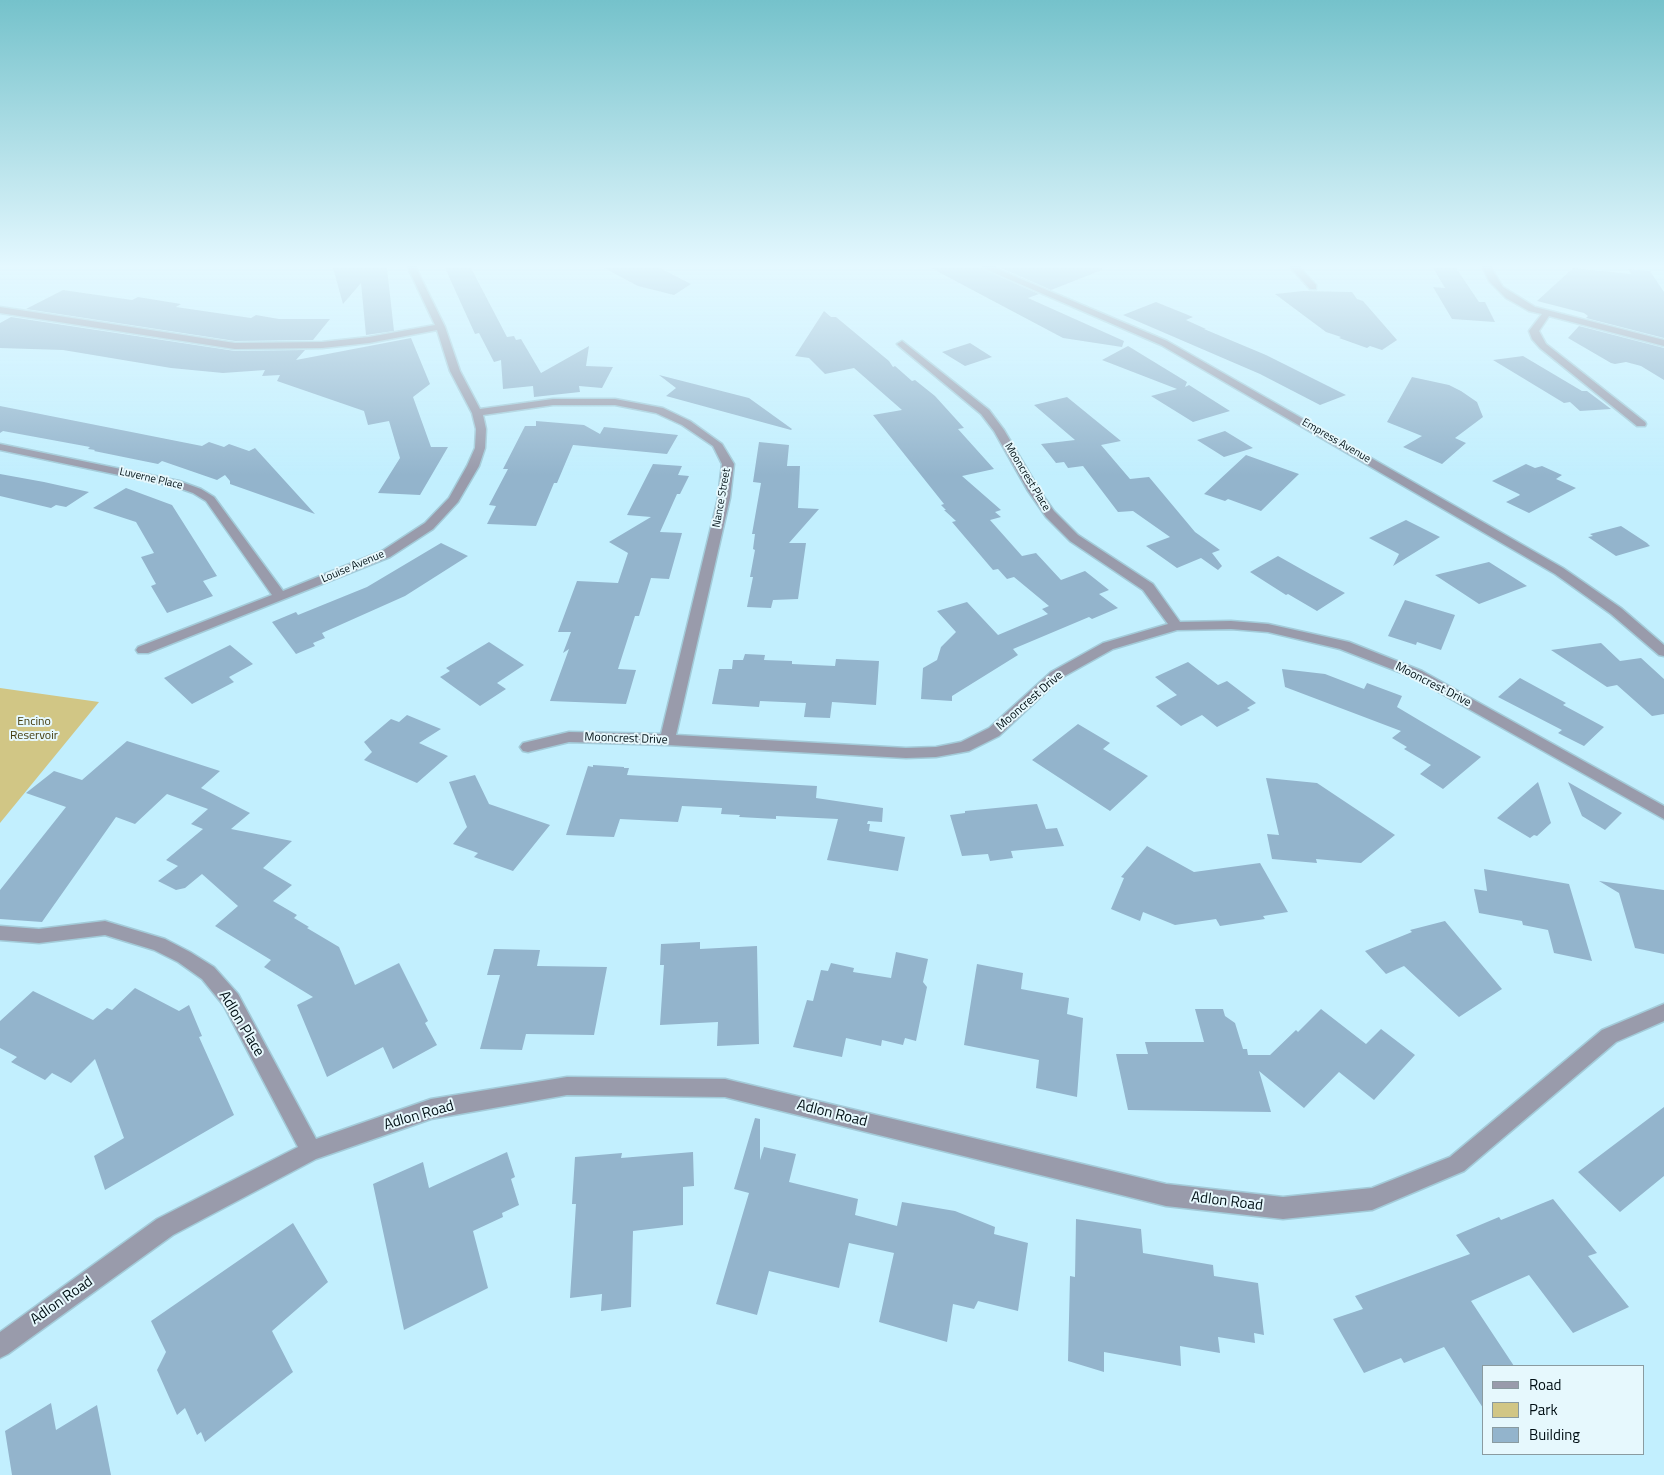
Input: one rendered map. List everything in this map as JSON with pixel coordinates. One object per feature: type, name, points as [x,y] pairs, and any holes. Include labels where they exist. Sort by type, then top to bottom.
[{"type":"street","points":[[175,337],[235,346],[276,347],[322,345],[386,337]]},
{"type":"street","name":"Louise Avenue","points":[[143,650],[386,554],[429,526],[454,500],[473,466],[480,448],[481,429],[477,413],[455,371],[443,337]]},
{"type":"street","name":"Empress Avenue","points":[[1149,337],[1164,343],[1559,571],[1616,611],[1664,652]]},
{"type":"street","points":[[1537,337],[1542,346],[1640,424]]},
{"type":"street","points":[[1639,337],[1664,343]]},
{"type":"street","name":"Mooncrest Place","points":[[902,344],[985,412],[999,430],[1034,491],[1050,514],[1074,538],[1148,587],[1155,595],[1161,608],[1176,626]]},
{"type":"street","name":"Nance Street","points":[[477,413],[553,402],[615,402],[659,410],[703,434],[717,444],[721,450],[728,464],[724,498],[667,740]]},
{"type":"street","name":"Luverne Place","points":[[0,447],[179,484],[198,490],[210,499],[280,597]]},
{"type":"street","name":"Mooncrest Drive","points":[[528,747],[569,737],[667,740],[906,754],[936,752],[964,747],[994,732],[1056,675],[1108,646],[1176,626],[1231,625],[1268,628],[1344,645],[1417,674],[1664,813]]},
{"type":"street","name":"Adlon Place","points":[[0,933],[39,936],[105,928],[159,944],[184,957],[208,973],[231,1000],[311,1151]]},
{"type":"street","name":"Adlon Road","points":[[0,1346],[165,1228],[311,1151],[431,1109],[567,1086],[725,1088],[1166,1195],[1283,1208],[1372,1199],[1457,1164],[1609,1036],[1664,1012]]},
{"type":"green space","name":"Encino Reservoir","points":[[0,688],[99,702],[0,823]]},
{"type":"building","points":[[0,337],[142,337],[235,351],[305,350],[296,360],[411,338],[430,384],[413,397],[431,447],[448,447],[420,495],[378,493],[400,458],[389,421],[368,425],[364,411],[277,381],[280,375],[262,376],[265,370],[223,373],[171,368],[63,350],[0,348]]},
{"type":"building","points":[[208,337],[316,337],[313,340],[235,341]]},
{"type":"building","points":[[481,337],[514,337],[516,340],[521,339],[541,373],[589,346],[586,366],[613,367],[602,388],[579,386],[580,392],[534,397],[533,386],[503,389],[501,360],[494,362]]},
{"type":"building","points":[[807,337],[860,337],[889,361],[893,367],[895,366],[912,381],[915,380],[935,396],[964,428],[958,429],[994,469],[962,476],[1001,510],[995,512],[1001,517],[990,520],[1022,556],[1036,553],[1061,580],[1085,571],[1109,590],[1099,594],[1118,608],[1092,619],[1089,617],[1013,649],[1018,655],[952,696],[952,701],[921,699],[923,668],[937,660],[941,647],[956,632],[937,611],[967,602],[998,635],[1048,614],[1042,609],[1049,606],[1014,577],[1007,579],[998,569],[993,570],[952,522],[956,521],[944,510],[946,510],[941,505],[944,504],[873,415],[902,410],[854,368],[825,374],[809,358],[795,356]]},
{"type":"building","points":[[1061,337],[1115,337],[1124,341],[1122,347]]},
{"type":"building","points":[[1174,337],[1223,337],[1266,355],[1346,395],[1320,405],[1260,374]]},
{"type":"building","points":[[1394,337],[1397,340],[1382,350],[1370,346],[1367,348],[1339,338]]},
{"type":"building","points":[[1621,337],[1664,348],[1664,380],[1641,366],[1626,362],[1611,363],[1568,338]]},
{"type":"building","points":[[970,343],[992,357],[965,366],[942,352]]},
{"type":"building","points":[[1128,346],[1187,382],[1185,387],[1189,385],[1230,411],[1193,422],[1151,396],[1177,389],[1102,360]]},
{"type":"building","points":[[1523,356],[1582,391],[1587,391],[1611,409],[1580,411],[1570,402],[1564,403],[1493,360]]},
{"type":"building","points":[[659,375],[749,398],[792,429],[666,396],[676,388]]},
{"type":"building","points":[[1412,377],[1449,385],[1461,391],[1477,402],[1483,417],[1455,438],[1466,443],[1442,464],[1403,447],[1422,436],[1387,422]]},
{"type":"building","points":[[1067,397],[1121,441],[1101,445],[1130,479],[1149,477],[1195,532],[1220,550],[1212,553],[1222,566],[1218,570],[1201,558],[1177,568],[1146,546],[1170,537],[1133,511],[1118,512],[1083,466],[1068,468],[1064,462],[1056,463],[1041,444],[1075,440],[1034,405]]},
{"type":"building","points":[[0,406],[202,446],[209,442],[224,447],[229,444],[249,451],[255,448],[315,514],[230,484],[225,475],[217,480],[162,461],[158,464],[94,451],[88,449],[90,447],[3,431],[0,433]]},
{"type":"building","points":[[536,421],[584,425],[600,434],[604,427],[678,435],[667,454],[573,445],[536,526],[487,524],[496,506],[489,505],[508,469],[503,469],[525,426],[536,426]]},
{"type":"building","points":[[1225,431],[1253,448],[1224,457],[1197,440]]},
{"type":"building","points":[[759,442],[789,445],[787,466],[800,466],[798,508],[819,509],[789,543],[806,543],[798,599],[773,600],[771,608],[747,607],[753,577],[750,577],[755,550],[753,549],[755,534],[752,534],[761,483],[753,482]]},
{"type":"building","points":[[1246,455],[1299,474],[1261,511],[1228,499],[1225,501],[1204,494]]},
{"type":"building","points":[[653,464],[682,466],[678,475],[689,476],[680,494],[677,494],[660,532],[682,533],[669,579],[651,578],[639,616],[635,616],[618,669],[636,670],[626,704],[550,701],[569,649],[563,653],[571,632],[558,632],[577,581],[618,583],[628,553],[609,542],[651,517],[627,515]]},
{"type":"building","points":[[1526,464],[1535,468],[1542,466],[1562,475],[1556,479],[1576,488],[1529,513],[1506,502],[1520,495],[1492,481]]},
{"type":"building","points":[[0,474],[89,492],[66,507],[56,505],[51,508],[0,496]]},
{"type":"building","points":[[126,488],[172,505],[217,576],[203,581],[213,596],[167,613],[151,586],[156,584],[141,557],[154,553],[136,522],[93,508]]},
{"type":"building","points":[[1406,520],[1440,537],[1393,566],[1399,554],[1369,538]]},
{"type":"building","points":[[1621,526],[1650,546],[1616,556],[1588,537],[1593,536],[1590,534]]},
{"type":"building","points":[[441,543],[468,556],[405,596],[322,633],[325,638],[313,643],[315,646],[296,654],[272,622],[296,612],[298,615],[367,587]]},
{"type":"building","points":[[1278,556],[1345,593],[1317,611],[1288,594],[1286,595],[1250,572]]},
{"type":"building","points":[[1489,562],[1527,586],[1479,604],[1435,575]]},
{"type":"building","points":[[1405,600],[1455,615],[1441,650],[1417,642],[1416,645],[1388,636]]},
{"type":"building","points":[[489,642],[524,665],[497,683],[506,689],[480,706],[440,677],[450,671],[446,668]]},
{"type":"building","points":[[1601,643],[1620,661],[1641,658],[1664,679],[1664,714],[1652,716],[1617,685],[1607,687],[1551,650]]},
{"type":"building","points":[[230,645],[253,664],[229,677],[234,682],[192,704],[164,678]]},
{"type":"building","points":[[745,654],[765,655],[764,660],[792,661],[792,664],[835,666],[836,659],[879,661],[876,705],[832,702],[830,718],[804,717],[806,703],[760,701],[759,707],[712,704],[719,669],[732,669],[733,660],[743,660]]},
{"type":"building","points":[[1188,662],[1218,685],[1227,681],[1256,703],[1247,708],[1250,710],[1217,727],[1202,715],[1181,726],[1156,706],[1177,695],[1155,677]]},
{"type":"building","points":[[1282,669],[1325,674],[1364,689],[1367,683],[1402,696],[1397,707],[1481,757],[1443,789],[1420,774],[1431,765],[1404,749],[1407,747],[1392,738],[1401,731],[1285,687]]},
{"type":"building","points":[[1520,678],[1566,703],[1563,705],[1604,727],[1584,746],[1558,733],[1562,730],[1498,697]]},
{"type":"building","points":[[407,715],[441,729],[419,743],[448,756],[417,783],[364,760],[372,752],[364,742],[391,719],[399,722]]},
{"type":"building","points":[[1078,724],[1110,743],[1103,749],[1148,776],[1110,811],[1032,760]]},
{"type":"building","points":[[127,741],[220,771],[201,788],[250,813],[231,829],[292,841],[263,868],[292,885],[273,901],[297,915],[294,918],[309,927],[307,928],[339,947],[355,985],[399,963],[428,1021],[425,1023],[437,1045],[393,1069],[383,1047],[327,1077],[297,1005],[313,997],[264,967],[271,960],[215,926],[238,906],[202,874],[185,888],[176,890],[158,881],[178,866],[166,860],[203,829],[191,824],[208,809],[167,794],[135,824],[116,817],[42,922],[0,919],[0,890],[66,807],[26,793],[54,771],[82,780]]},
{"type":"building","points":[[593,765],[629,768],[627,775],[817,786],[816,798],[883,808],[882,822],[868,821],[867,824],[870,824],[869,831],[905,837],[898,871],[827,860],[838,819],[776,816],[776,819],[739,817],[740,815],[721,814],[722,808],[682,806],[678,822],[620,819],[614,837],[566,835],[588,766],[593,767]]},
{"type":"building","points":[[475,775],[489,804],[550,825],[513,871],[474,857],[478,853],[453,844],[467,827],[449,782]]},
{"type":"building","points":[[1266,778],[1317,783],[1395,835],[1361,863],[1316,859],[1317,863],[1272,859],[1267,834],[1279,835]]},
{"type":"building","points":[[1538,782],[1551,823],[1537,836],[1534,835],[1530,838],[1497,818]]},
{"type":"building","points":[[1568,782],[1622,813],[1605,830],[1582,816]]},
{"type":"building","points":[[1037,804],[1046,829],[1057,828],[1064,846],[1011,851],[1013,858],[990,861],[988,854],[962,856],[950,815],[965,813],[965,811]]},
{"type":"building","points":[[1147,846],[1194,872],[1260,863],[1288,912],[1263,916],[1265,919],[1220,926],[1216,919],[1175,925],[1143,912],[1140,921],[1111,909],[1124,878],[1121,877]]},
{"type":"building","points":[[1484,869],[1569,884],[1592,961],[1554,953],[1548,930],[1523,925],[1522,921],[1479,913],[1474,889],[1487,891]]},
{"type":"building","points":[[1599,881],[1664,890],[1664,954],[1635,948],[1619,893]]},
{"type":"building","points":[[1445,921],[1502,989],[1459,1017],[1404,966],[1386,974],[1365,951],[1412,932],[1410,930]]},
{"type":"building","points":[[700,942],[700,949],[757,946],[759,1044],[717,1046],[718,1022],[660,1025],[664,965],[660,965],[661,944]]},
{"type":"building","points":[[494,949],[540,950],[537,966],[607,967],[594,1035],[526,1034],[522,1050],[480,1049],[500,975],[487,975]]},
{"type":"building","points":[[896,952],[928,959],[923,982],[927,987],[916,1041],[905,1038],[903,1045],[882,1040],[881,1046],[846,1038],[842,1057],[793,1047],[807,1000],[813,1001],[821,970],[828,971],[831,963],[854,968],[853,972],[891,978]]},
{"type":"building","points":[[977,964],[1023,973],[1021,989],[1069,998],[1067,1014],[1083,1018],[1077,1097],[1036,1088],[1039,1060],[964,1045]]},
{"type":"building","points":[[135,988],[179,1011],[189,1005],[202,1036],[199,1037],[234,1115],[105,1190],[94,1156],[124,1138],[95,1059],[71,1083],[52,1073],[45,1080],[11,1062],[17,1057],[0,1048],[0,1021],[33,991],[93,1020],[107,1008],[112,1010]]},
{"type":"building","points":[[1195,1009],[1223,1009],[1225,1016],[1235,1023],[1243,1049],[1247,1049],[1248,1055],[1270,1055],[1296,1030],[1298,1032],[1321,1009],[1366,1044],[1381,1029],[1415,1055],[1374,1100],[1339,1072],[1304,1108],[1259,1071],[1271,1112],[1128,1110],[1116,1054],[1148,1054],[1145,1042],[1204,1042]]},
{"type":"building","points":[[1664,1107],[1664,1176],[1620,1212],[1578,1172]]},
{"type":"building","points":[[755,1118],[760,1119],[760,1160],[764,1147],[796,1154],[789,1182],[858,1199],[855,1215],[897,1226],[902,1202],[955,1211],[995,1227],[994,1234],[1028,1243],[1018,1311],[978,1301],[974,1309],[953,1304],[947,1342],[879,1322],[894,1253],[849,1243],[839,1288],[769,1271],[757,1315],[716,1304],[749,1193],[734,1189]]},
{"type":"building","points":[[507,1152],[515,1177],[511,1179],[519,1205],[502,1213],[503,1217],[473,1231],[488,1288],[404,1330],[373,1184],[423,1162],[429,1188]]},
{"type":"building","points":[[693,1152],[694,1186],[683,1187],[683,1225],[633,1231],[631,1307],[601,1311],[602,1294],[570,1298],[576,1204],[572,1204],[575,1157],[622,1153],[621,1158]]},
{"type":"building","points":[[1553,1199],[1597,1253],[1588,1256],[1629,1307],[1573,1333],[1529,1275],[1471,1301],[1513,1365],[1482,1365],[1482,1406],[1444,1347],[1404,1363],[1401,1358],[1364,1373],[1333,1319],[1363,1309],[1355,1296],[1470,1254],[1456,1235],[1499,1217],[1501,1220]]},
{"type":"building","points":[[1076,1219],[1141,1229],[1143,1253],[1213,1265],[1214,1276],[1258,1283],[1264,1335],[1254,1333],[1255,1343],[1218,1337],[1220,1353],[1180,1346],[1181,1366],[1104,1352],[1104,1372],[1068,1361],[1070,1276],[1075,1277]]},
{"type":"building","points":[[293,1223],[328,1282],[272,1331],[293,1372],[205,1442],[201,1432],[197,1435],[185,1408],[177,1415],[157,1370],[166,1352],[151,1321]]},
{"type":"building","points":[[51,1403],[56,1430],[97,1405],[111,1475],[12,1475],[5,1431]]}]
